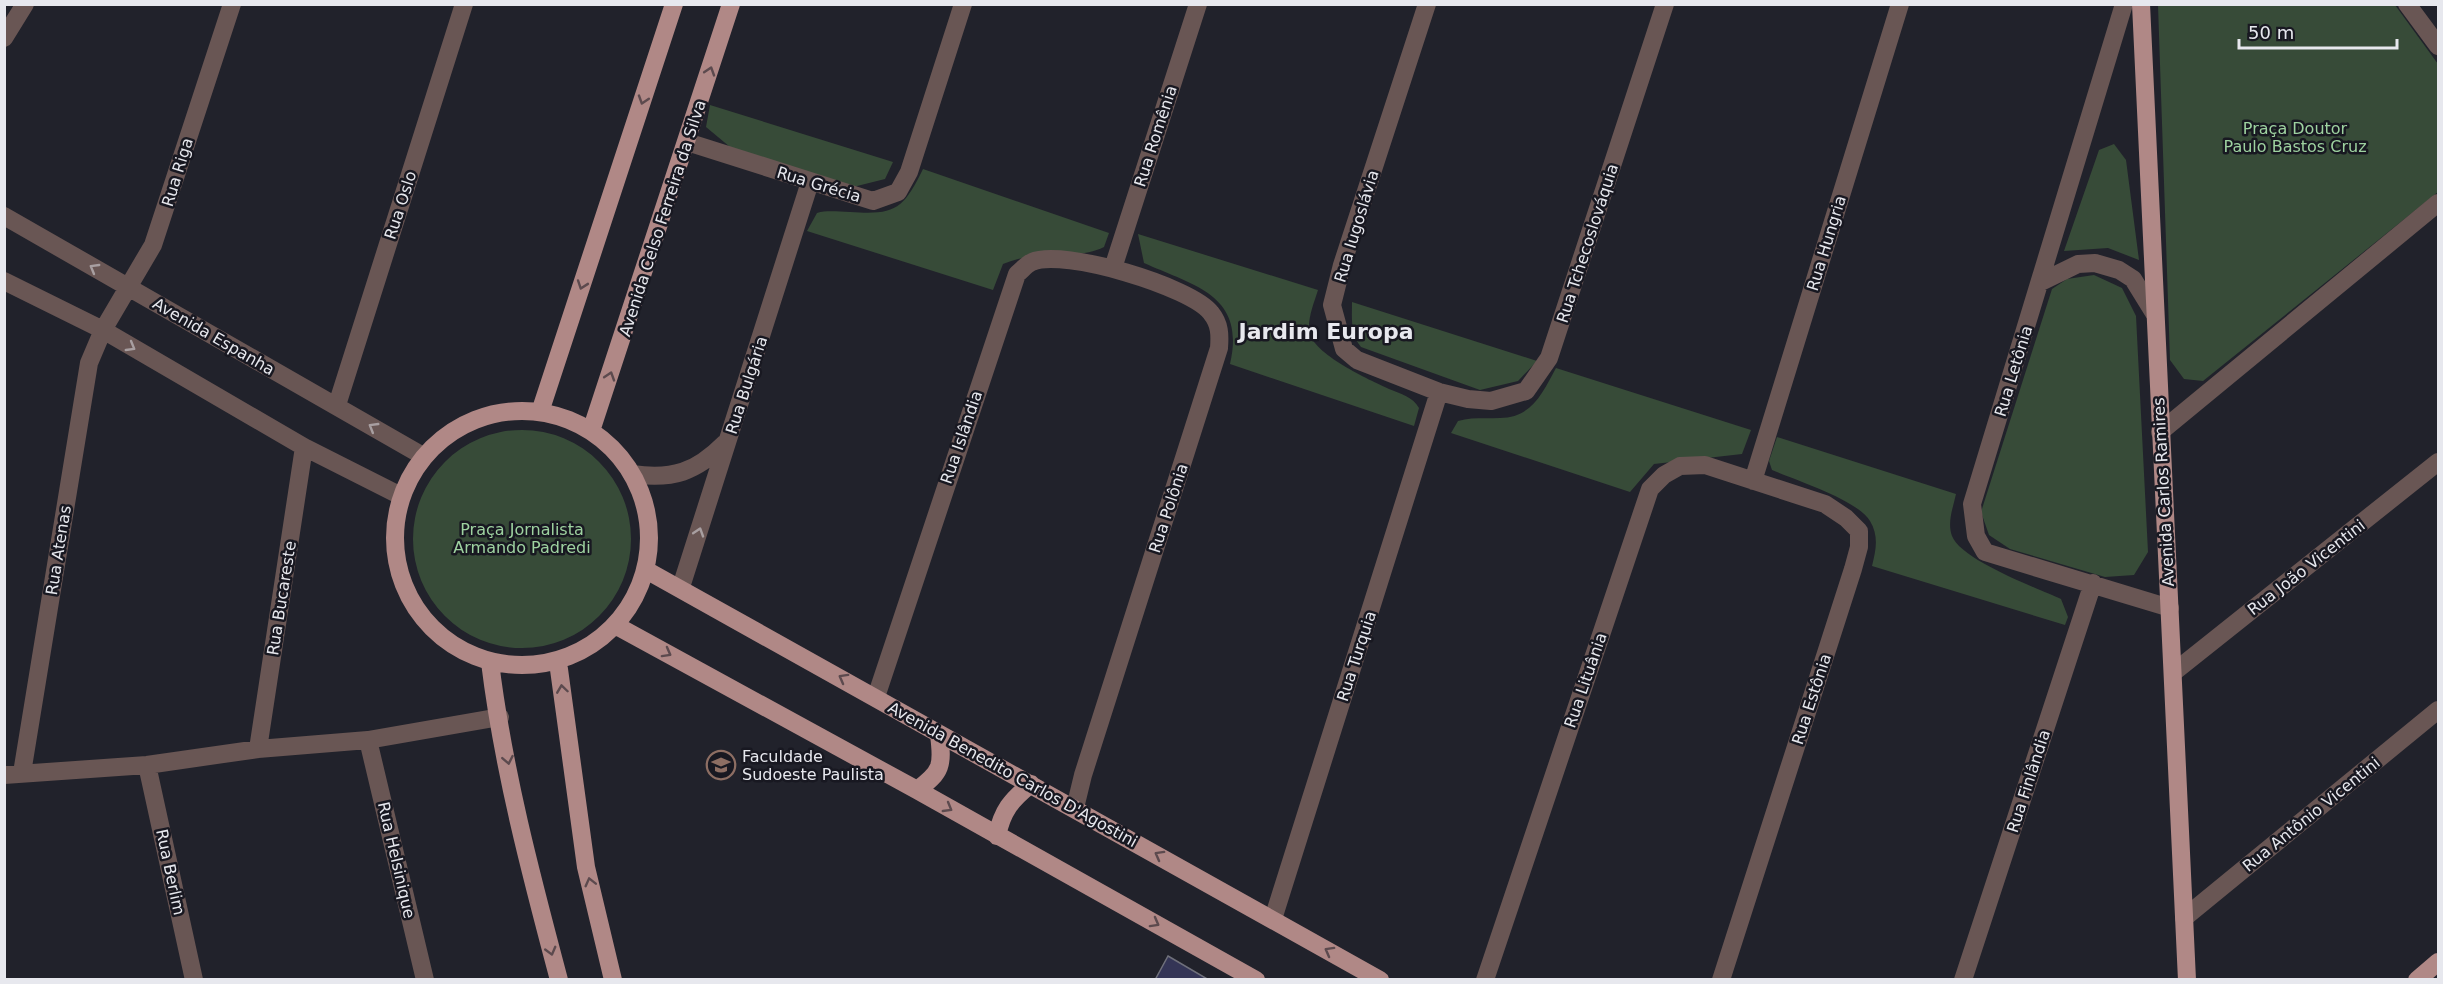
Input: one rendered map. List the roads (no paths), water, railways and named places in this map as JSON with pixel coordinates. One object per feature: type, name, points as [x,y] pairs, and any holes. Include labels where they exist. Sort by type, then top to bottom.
[{"type":"main road","points":[[540,412],[674,4]]},
{"type":"main road","name":"Avenida Celso Ferreira da Silva","points":[[591,431],[731,4]]},
{"type":"main road","name":"Avenida Carlos Ramires","points":[[2141,4],[2187,980]]},
{"type":"main road","points":[[507,411],[540,412],[566,419],[591,431],[614,450],[632,474],[645,505],[650,537],[646,570],[634,599],[615,625],[592,645],[558,662],[528,665],[490,662],[452,644],[421,616],[400,579],[394,538],[401,496],[410,475],[423,456],[447,435],[476,419],[507,411]]},
{"type":"main road","name":"Avenida Benedito Carlos D'Agostini","points":[[646,570],[681,587],[939,735],[1075,808],[1380,980]]},
{"type":"main road","points":[[615,625],[917,790],[1256,980]]},
{"type":"main road","points":[[490,662],[529,869],[559,980]]},
{"type":"main road","points":[[558,662],[586,867],[613,980]]},
{"type":"main road","points":[[917,790],[935,777],[943,760],[939,735]]},
{"type":"main road","points":[[997,836],[1001,815],[1010,801],[1031,784]]},
{"type":"main road","points":[[2417,980],[2439,962]]},
{"type":"street","points":[[4,38],[25,4]]},
{"type":"street","name":"Rua Riga","points":[[103,330],[145,261],[161,225],[232,4]]},
{"type":"street","name":"Rua Oslo","points":[[337,405],[464,4]]},
{"type":"street","name":"Rua Grécia","points":[[687,142],[873,201],[898,192],[909,172],[963,4]]},
{"type":"street","name":"Rua Romênia","points":[[1113,268],[1198,4]]},
{"type":"street","name":"Rua Iugoslávia","points":[[1427,4],[1342,265],[1332,305],[1344,349],[1357,360],[1439,392]]},
{"type":"street","name":"Rua Tchecoslováquia","points":[[1439,392],[1468,399],[1491,401],[1526,391],[1550,357],[1665,4]]},
{"type":"street","name":"Rua Hungria","points":[[1753,481],[1900,4]]},
{"type":"street","name":"Rua Letônia","points":[[2124,4],[1972,504],[1976,536],[1985,552],[2170,608]]},
{"type":"street","points":[[2407,4],[2439,46]]},
{"type":"street","name":"Rua Bulgária","points":[[681,587],[810,182]]},
{"type":"street","points":[[2160,432],[2439,203]]},
{"type":"street","name":"Avenida Espanha","points":[[4,216],[423,456]]},
{"type":"street","name":"Rua Islândia","points":[[876,697],[1017,274],[1032,262],[1047,260],[1088,261],[1113,268]]},
{"type":"street","points":[[2040,282],[2078,264],[2095,263],[2119,270],[2133,279],[2154,313]]},
{"type":"street","name":"Rua Polônia","points":[[1075,808],[1083,775],[1219,348],[1220,329],[1210,312],[1191,298],[1113,268]]},
{"type":"street","points":[[4,281],[103,330],[304,447],[401,496]]},
{"type":"street","name":"Rua Atenas","points":[[13,774],[90,363],[103,330]]},
{"type":"street","name":"Rua Turquia","points":[[1273,919],[1439,392]]},
{"type":"street","points":[[632,474],[656,478],[679,474],[709,459],[728,440]]},
{"type":"street","name":"Rua Bucareste","points":[[258,748],[304,447]]},
{"type":"street","name":"Rua João Vicentini","points":[[2174,672],[2439,462]]},
{"type":"street","name":"Rua Lituânia","points":[[1485,980],[1650,489],[1664,475],[1680,465],[1705,465],[1753,481]]},
{"type":"street","name":"Rua Estônia","points":[[1721,980],[1859,547],[1859,531],[1846,518],[1825,504],[1753,481]]},
{"type":"street","name":"Rua Finlândia","points":[[1963,980],[2093,583]]},
{"type":"street","name":"Rua Antônio Vicentini","points":[[2184,918],[2439,710]]},
{"type":"street","points":[[13,774],[147,765],[258,748],[368,740],[500,717]]},
{"type":"street","name":"Rua Helsinique","points":[[368,740],[425,980]]},
{"type":"street","name":"Rua Berlim","points":[[147,765],[194,980]]},
{"type":"place","name":"Faculdade Sudoeste Paulista","points":[[721,765]]},
{"type":"district","name":"Jardim Europa","points":[[1326,331]]},
{"type":"park label","name":"Praça Doutor Paulo Bastos Cruz","points":[[2295,137]]},
{"type":"park label","name":"Praça Jornalista Armando Padredi","points":[[522,538]]}]
